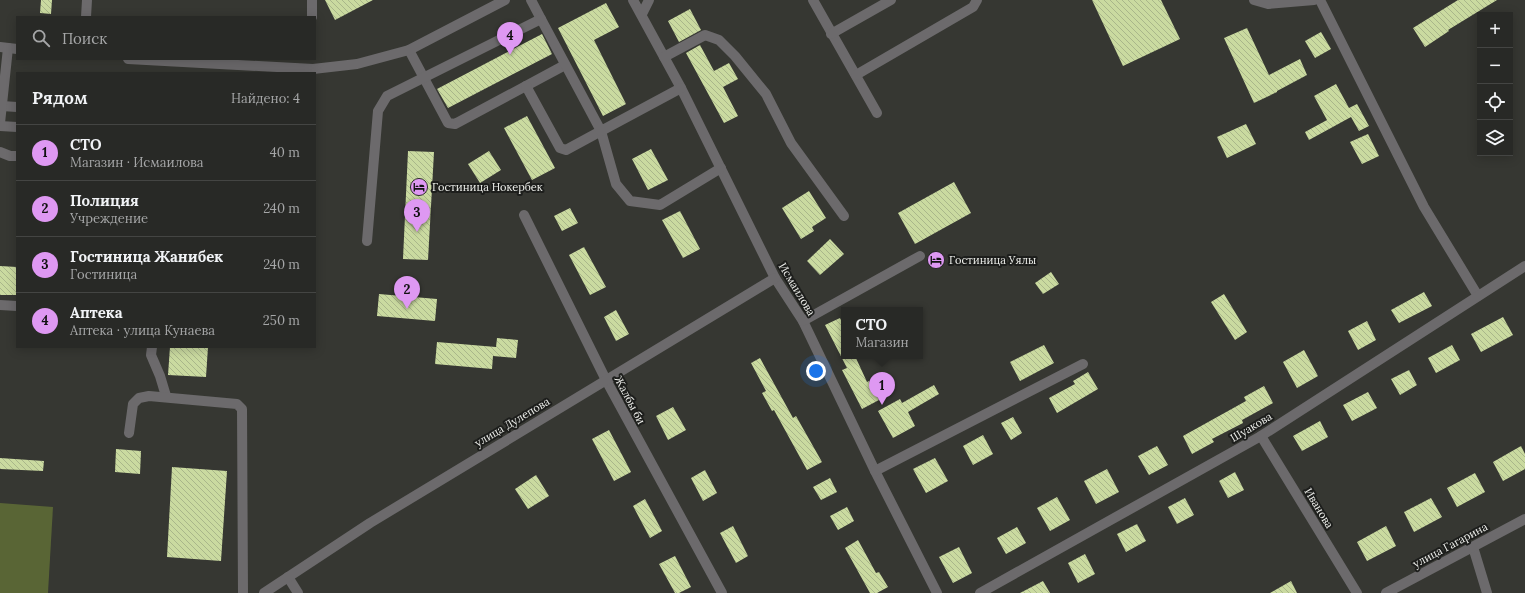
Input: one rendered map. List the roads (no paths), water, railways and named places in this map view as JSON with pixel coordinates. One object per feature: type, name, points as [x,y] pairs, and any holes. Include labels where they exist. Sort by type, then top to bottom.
[{"type":"street","points":[[86,16],[87,0]]},
{"type":"street","points":[[312,0],[312,16]]},
{"type":"street","points":[[165,60],[357,64],[409,50],[505,0]]},
{"type":"street","points":[[531,0],[601,131],[616,184],[630,201],[660,205],[721,168]]},
{"type":"street","name":"Исмаилова","points":[[634,0],[681,88],[776,278],[803,321],[875,471],[937,593]]},
{"type":"street","points":[[642,14],[649,0]]},
{"type":"street","points":[[813,0],[876,113]]},
{"type":"street","points":[[831,34],[891,0]]},
{"type":"street","points":[[856,75],[973,7],[977,0]]},
{"type":"street","points":[[1254,0],[1268,4],[1314,0]]},
{"type":"street","points":[[1320,0],[1424,207],[1478,296]]},
{"type":"street","points":[[367,241],[378,111],[387,96],[541,18]]},
{"type":"street","points":[[664,56],[705,35],[719,40],[735,56],[766,94],[791,144],[844,216]]},
{"type":"street","points":[[8,48],[0,124],[16,127]]},
{"type":"street","points":[[409,50],[448,123],[455,124],[565,65]]},
{"type":"street","points":[[526,86],[560,148],[566,150],[681,88]]},
{"type":"street","points":[[2,106],[16,107]]},
{"type":"street","points":[[0,152],[10,156],[16,156]]},
{"type":"street","name":"Жалбы би","points":[[524,215],[606,380],[722,593]]},
{"type":"street","points":[[803,321],[920,256]]},
{"type":"street","name":"Шуакова","points":[[980,593],[1261,436],[1525,266]]},
{"type":"street","name":"улица Дулепова","points":[[264,593],[370,523],[776,278]]},
{"type":"street","points":[[0,304],[16,306]]},
{"type":"street","points":[[152,348],[151,356],[160,376],[166,396]]},
{"type":"street","points":[[875,471],[1083,364]]},
{"type":"street","points":[[129,433],[133,404],[139,398],[149,396],[166,396],[237,404],[242,409],[243,593]]},
{"type":"street","name":"Иванова","points":[[1261,436],[1356,593]]},
{"type":"street","name":"улица Гагарина","points":[[1386,593],[1525,519]]},
{"type":"street","points":[[1473,546],[1488,593]]},
{"type":"street","points":[[288,577],[298,593]]},
{"type":"place","name":"Аптека","points":[[510,55]]},
{"type":"place","name":"Гостиница Нокербек","points":[[419,187]]},
{"type":"place","name":"Гостиница Жанибек","points":[[417,232]]},
{"type":"place","name":"Гостиница Уялы","points":[[936,260]]},
{"type":"place","name":"Полиция","points":[[407,309]]},
{"type":"place","name":"СТО","points":[[882,405]]}]
